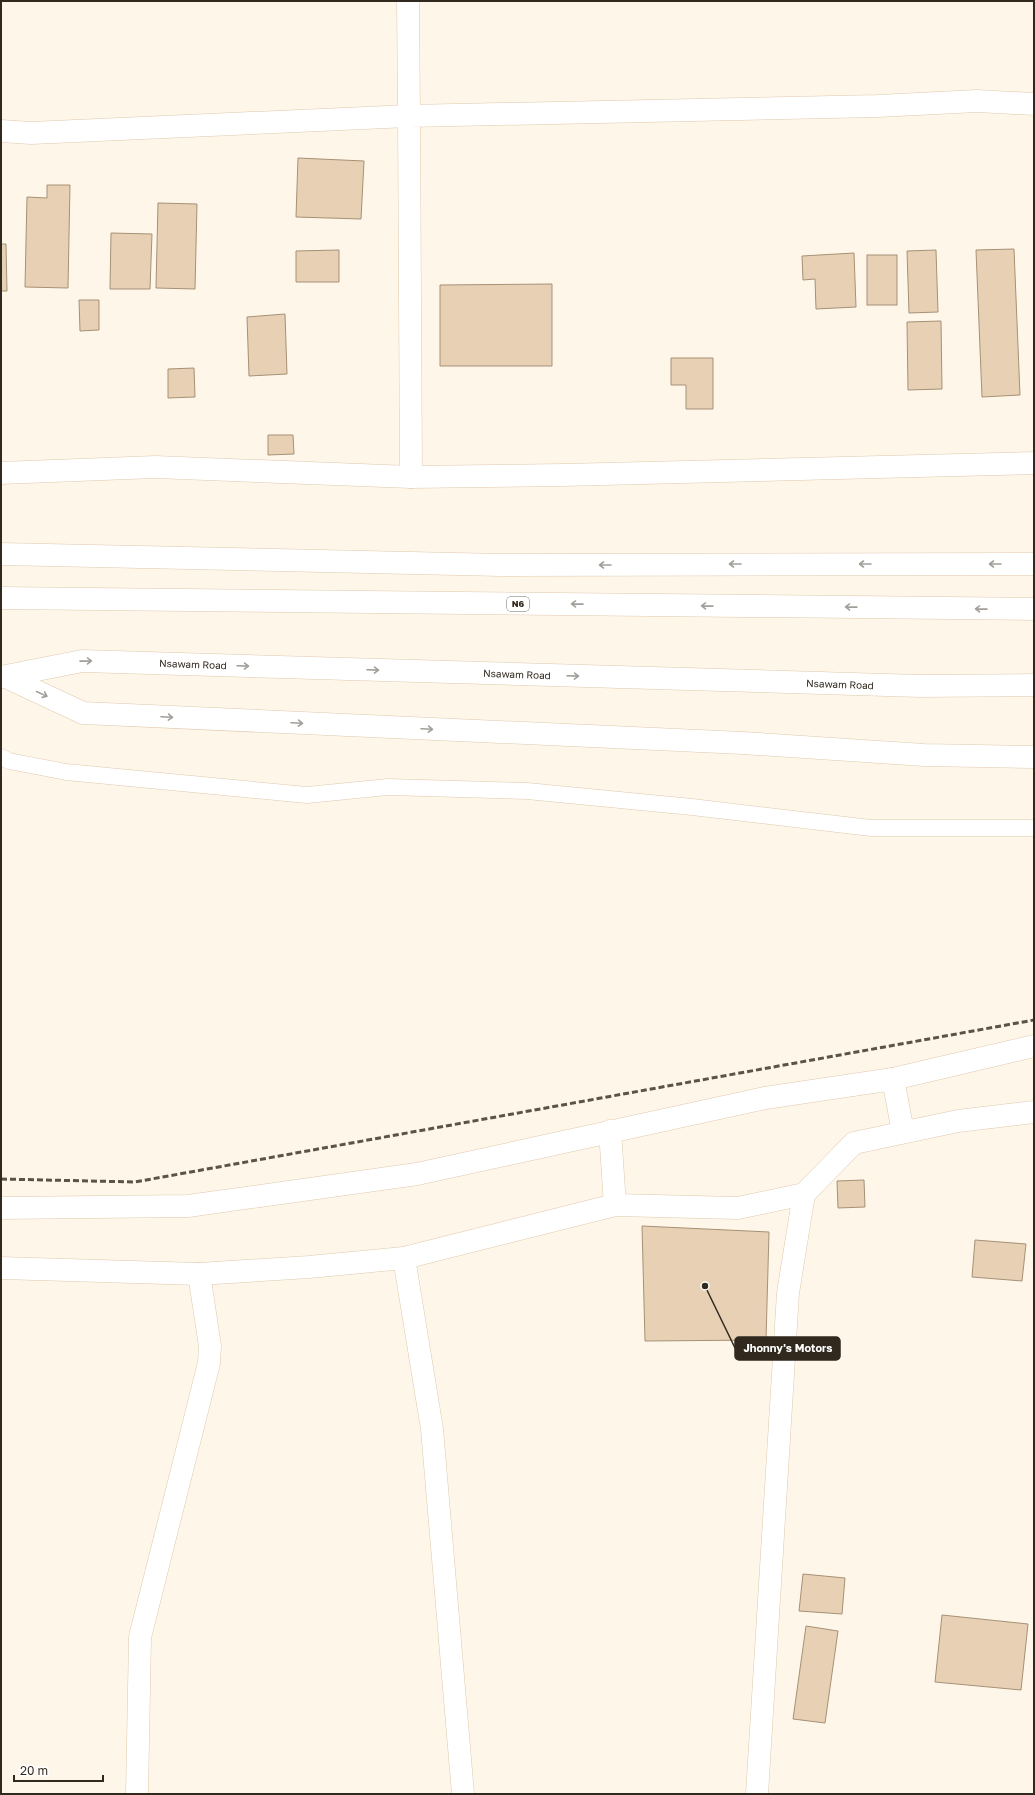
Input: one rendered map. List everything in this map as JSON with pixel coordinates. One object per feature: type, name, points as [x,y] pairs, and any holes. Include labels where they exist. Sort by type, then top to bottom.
[{"type":"main road","points":[[408,1],[411,477]]},
{"type":"main road","points":[[1,131],[31,133],[409,116],[878,106],[977,101],[1034,104]]},
{"type":"main road","points":[[1,473],[155,467],[411,477],[564,475],[1034,463]]},
{"type":"main road","points":[[1,554],[501,565],[1034,564]]},
{"type":"main road","name":"N6","points":[[1,598],[1034,609]]},
{"type":"main road","name":"Nsawam Road","points":[[4,677],[82,661],[912,686],[1034,685]]},
{"type":"main road","points":[[4,677],[83,713],[736,742],[924,755],[1034,757]]},
{"type":"main road","points":[[1,1208],[188,1206],[417,1174],[765,1098],[894,1079],[1034,1046]]},
{"type":"main road","points":[[894,1079],[903,1132]]},
{"type":"main road","points":[[1,1268],[198,1274],[309,1268],[404,1258],[615,1205],[738,1208],[804,1194],[854,1143],[958,1121],[1034,1112]]},
{"type":"main road","points":[[610,1131],[615,1205]]},
{"type":"main road","points":[[757,1794],[788,1292],[804,1194]]},
{"type":"main road","points":[[404,1258],[432,1429],[463,1794]]},
{"type":"main road","points":[[137,1794],[140,1637],[209,1363],[210,1346],[198,1274]]},
{"type":"lane","points":[[1,757],[9,761],[66,772],[307,795],[388,787],[527,791],[692,806],[871,828],[1034,828]]},
{"type":"building","points":[[298,158],[364,161],[361,219],[296,217]]},
{"type":"building","points":[[47,185],[70,185],[68,288],[25,287],[27,197],[47,198]]},
{"type":"building","points":[[158,203],[197,204],[195,289],[156,288]]},
{"type":"building","points":[[111,233],[152,234],[150,289],[110,289]]},
{"type":"building","points":[[1,244],[6,244],[7,291],[1,291]]},
{"type":"building","points":[[1014,249],[1020,395],[982,397],[976,250]]},
{"type":"building","points":[[339,250],[339,282],[296,282],[296,251]]},
{"type":"building","points":[[936,250],[938,312],[909,313],[907,251]]},
{"type":"building","points":[[854,253],[856,307],[816,309],[815,279],[803,280],[802,256]]},
{"type":"building","points":[[867,255],[897,255],[897,305],[867,305]]},
{"type":"building","points":[[552,284],[552,366],[440,366],[440,285]]},
{"type":"building","points":[[79,300],[99,300],[99,330],[80,331]]},
{"type":"building","points":[[285,314],[287,374],[249,376],[247,317]]},
{"type":"building","points":[[941,321],[942,389],[908,390],[907,322]]},
{"type":"building","points":[[671,358],[713,358],[713,409],[686,409],[686,385],[671,385]]},
{"type":"building","points":[[194,368],[195,397],[168,398],[168,369]]},
{"type":"building","points":[[268,435],[293,435],[294,454],[268,455]]},
{"type":"building","points":[[864,1180],[865,1207],[838,1208],[837,1181]]},
{"type":"building","points":[[642,1226],[769,1232],[766,1340],[645,1341]]},
{"type":"building","points":[[975,1240],[1026,1244],[1022,1281],[972,1277]]},
{"type":"building","points":[[803,1574],[845,1578],[842,1614],[799,1611]]},
{"type":"building","points":[[942,1615],[1028,1624],[1021,1690],[935,1682]]},
{"type":"building","points":[[806,1626],[838,1631],[825,1723],[793,1719]]},
{"type":"railway","points":[[1,1179],[135,1182],[1034,1020]]},
{"type":"place","name":"Jhonny's Motors","points":[[705,1286]]}]
